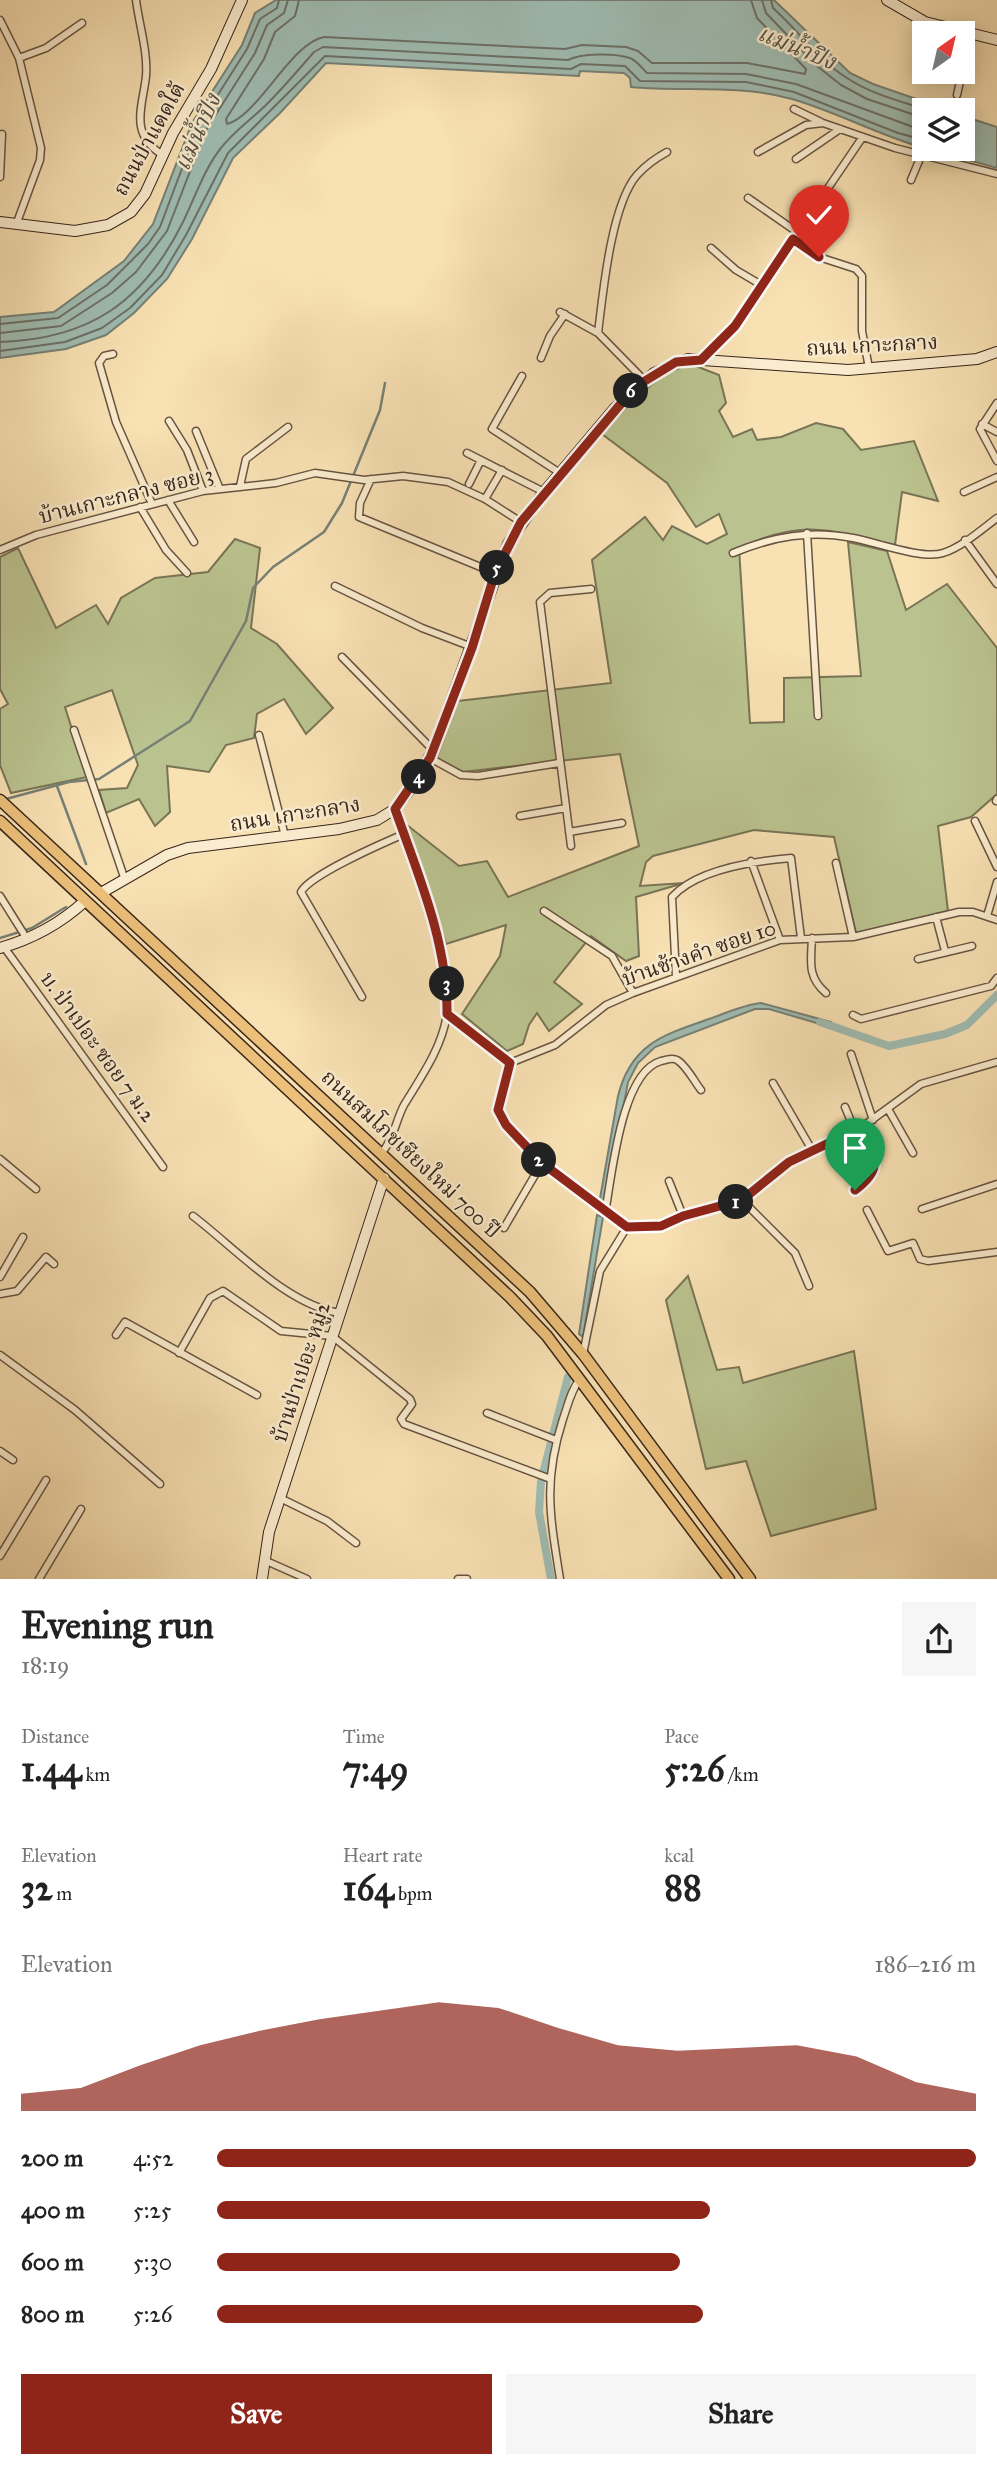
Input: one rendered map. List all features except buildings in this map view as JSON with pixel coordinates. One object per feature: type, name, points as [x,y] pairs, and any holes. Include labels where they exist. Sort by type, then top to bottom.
[{"type":"main road","name":"ถนนสมโภชเชียงใหม่ 700 ปี","points":[[3,802],[530,1292],[583,1354],[750,1579]]},
{"type":"main road","name":"ถนนสมโภชเชียงใหม่ 700 ปี","points":[[0,821],[510,1297],[547,1336],[729,1579]]},
{"type":"street","points":[[136,0],[146,75],[139,120],[148,139],[163,155]]},
{"type":"street","name":"ถนนป่าแดดใต้","points":[[0,222],[75,231],[115,223],[141,200],[211,69],[242,0]]},
{"type":"street","points":[[887,0],[923,21]]},
{"type":"street","points":[[0,20],[19,58],[41,148],[40,160],[16,225]]},
{"type":"street","points":[[19,58],[46,48],[82,23]]},
{"type":"street","points":[[975,36],[997,40]]},
{"type":"street","points":[[957,95],[959,84]]},
{"type":"street","points":[[794,109],[862,138],[912,153]]},
{"type":"street","points":[[758,152],[806,125],[823,123]]},
{"type":"street","points":[[796,159],[840,129]]},
{"type":"street","points":[[0,177],[2,134]]},
{"type":"street","points":[[701,360],[735,326],[862,138]]},
{"type":"street","points":[[598,333],[613,238],[626,196],[636,177],[667,152]]},
{"type":"street","points":[[911,180],[919,161]]},
{"type":"street","points":[[942,161],[997,174]]},
{"type":"street","points":[[748,198],[797,232]]},
{"type":"street","points":[[793,239],[819,257],[846,264],[862,276],[862,331],[869,368]]},
{"type":"street","points":[[711,248],[736,270],[763,286]]},
{"type":"street","points":[[541,358],[563,313],[598,333],[644,380]]},
{"type":"street","points":[[718,343],[719,362]]},
{"type":"street","points":[[113,354],[101,358],[99,370],[116,422],[152,504]]},
{"type":"street","name":"ถนน เกาะกลาง","points":[[101,893],[167,856],[187,848],[359,825],[377,820],[395,809],[432,754],[472,648],[495,573],[521,522],[614,409],[644,380],[676,362],[701,360],[825,370],[976,359],[996,355]]},
{"type":"street","points":[[522,376],[492,429],[560,473]]},
{"type":"street","points":[[997,403],[982,424],[981,434],[997,461]]},
{"type":"street","points":[[169,421],[187,450],[203,491]]},
{"type":"street","points":[[982,424],[997,432]]},
{"type":"street","points":[[240,486],[246,459],[288,427]]},
{"type":"street","points":[[197,431],[219,487]]},
{"type":"street","points":[[467,453],[544,492]]},
{"type":"street","points":[[469,484],[481,460]]},
{"type":"street","points":[[485,499],[502,470]]},
{"type":"street","name":"บ้านเกาะกลาง ซอย 3","points":[[2,549],[36,535],[219,487],[276,483],[315,473],[353,478],[429,479],[448,482],[485,499],[521,522]]},
{"type":"street","points":[[964,492],[997,477]]},
{"type":"street","points":[[371,479],[359,503],[359,517],[495,573]]},
{"type":"street","points":[[168,500],[194,542]]},
{"type":"street","points":[[140,507],[166,550],[187,573]]},
{"type":"street","points":[[733,553],[766,540],[807,533],[942,554],[997,518]]},
{"type":"street","points":[[807,533],[818,716]]},
{"type":"street","points":[[0,538],[2,549]]},
{"type":"street","points":[[965,540],[997,584]]},
{"type":"street","points":[[335,586],[472,648]]},
{"type":"street","points":[[571,846],[540,603],[550,593],[591,589]]},
{"type":"street","points":[[342,657],[432,754],[461,775],[478,776],[559,763]]},
{"type":"street","points":[[74,730],[125,880]]},
{"type":"street","points":[[259,735],[285,836]]},
{"type":"street","points":[[520,816],[566,808]]},
{"type":"street","points":[[382,1152],[426,1070],[441,1038],[447,1014],[445,966],[395,809]]},
{"type":"street","points":[[975,821],[997,867]]},
{"type":"street","points":[[569,832],[622,823]]},
{"type":"street","points":[[362,997],[302,892],[304,887],[351,860],[404,834]]},
{"type":"street","points":[[676,976],[672,897],[690,883],[751,861],[791,858],[801,938]]},
{"type":"street","points":[[751,861],[780,940]]},
{"type":"street","points":[[836,863],[853,937]]},
{"type":"street","points":[[987,916],[997,882]]},
{"type":"street","points":[[0,897],[27,939]]},
{"type":"street","points":[[2,947],[27,939],[73,912],[85,901]]},
{"type":"street","points":[[544,911],[612,956],[633,993]]},
{"type":"street","name":"บ้านช้างคำ ซอย 10","points":[[510,1063],[555,1045],[606,1005],[676,976],[780,940],[853,937],[959,912],[997,920]]},
{"type":"street","points":[[936,917],[945,951]]},
{"type":"street","points":[[812,938],[811,974],[814,983],[826,993]]},
{"type":"street","points":[[918,959],[972,946]]},
{"type":"street","name":"บ. ป่าเปอะ ซอย 7 ม.2","points":[[2,947],[163,1167]]},
{"type":"street","points":[[853,1015],[861,1019],[915,1007],[991,986],[997,978]]},
{"type":"street","points":[[447,1014],[510,1063],[498,1110],[506,1125],[542,1163],[627,1227],[661,1226],[683,1216],[742,1200],[789,1162],[862,1127],[921,1084],[997,1062]]},
{"type":"street","points":[[851,1054],[873,1120]]},
{"type":"street","points":[[605,1213],[633,1086],[643,1072],[653,1063],[672,1058],[679,1061],[701,1090]]},
{"type":"street","points":[[773,1083],[812,1150]]},
{"type":"street","points":[[845,1107],[855,1131]]},
{"type":"street","points":[[888,1109],[913,1153]]},
{"type":"street","points":[[855,1190],[870,1179],[874,1171],[874,1158],[862,1127]]},
{"type":"street","points":[[0,1159],[36,1189]]},
{"type":"street","points":[[505,1228],[542,1163]]},
{"type":"street","name":"บ้านป่าเปอะ หมู่2","points":[[262,1579],[264,1560],[280,1498],[384,1178]]},
{"type":"street","points":[[669,1181],[683,1216]]},
{"type":"street","points":[[922,1209],[997,1184]]},
{"type":"street","points":[[742,1200],[795,1253],[809,1286]]},
{"type":"street","points":[[867,1210],[888,1251],[913,1243],[919,1259],[928,1261],[997,1252]]},
{"type":"street","points":[[193,1216],[293,1295],[318,1310],[340,1313]]},
{"type":"street","points":[[583,1354],[600,1271],[627,1227]]},
{"type":"street","points":[[0,1277],[23,1237]]},
{"type":"street","points":[[0,1294],[17,1291],[46,1257],[54,1264]]},
{"type":"street","points":[[179,1353],[209,1298],[223,1291],[281,1331],[332,1336],[410,1399],[412,1404],[401,1419],[404,1424],[548,1478]]},
{"type":"street","points":[[116,1335],[125,1322],[257,1395]]},
{"type":"street","points":[[0,1355],[75,1410],[160,1483]]},
{"type":"street","points":[[560,1579],[548,1503],[548,1478],[556,1440],[572,1393],[580,1379]]},
{"type":"street","points":[[486,1413],[556,1440]]},
{"type":"street","points":[[0,1451],[13,1460]]},
{"type":"street","points":[[0,1556],[46,1480]]},
{"type":"street","points":[[280,1498],[327,1521],[356,1543]]},
{"type":"street","points":[[39,1579],[80,1509]]},
{"type":"street","points":[[264,1560],[307,1579]]},
{"type":"street","points":[[458,1579],[467,1579]]},
{"type":"green space","points":[[688,363],[719,375],[726,403],[719,411],[733,437],[752,429],[757,440],[781,437],[816,423],[843,429],[861,450],[914,441],[938,501],[902,492],[895,545],[833,531],[799,530],[781,533],[739,548],[750,723],[784,722],[784,678],[861,676],[848,542],[887,551],[906,610],[947,584],[997,648],[997,794],[971,817],[938,826],[948,911],[856,933],[834,837],[754,830],[653,856],[646,862],[640,886],[684,883],[636,897],[639,956],[626,961],[591,936],[554,982],[582,1004],[549,1031],[537,1013],[529,1025],[523,1044],[507,1051],[462,1014],[500,956],[506,925],[446,944],[407,825],[459,866],[487,861],[508,897],[639,846],[620,754],[463,772],[437,758],[458,701],[611,683],[592,560],[645,517],[663,540],[672,526],[707,544],[727,534],[719,514],[696,527],[667,483],[602,434],[641,393]]},
{"type":"green space","points":[[235,539],[260,548],[251,628],[277,644],[333,708],[306,734],[284,699],[257,714],[254,738],[226,745],[209,772],[167,766],[170,812],[155,826],[139,799],[106,813],[99,790],[127,788],[138,765],[112,690],[65,707],[87,777],[11,793],[0,765],[0,709],[8,704],[0,689],[0,557],[18,548],[56,628],[96,605],[108,624],[121,598],[155,578],[208,572]]},
{"type":"green space","points":[[688,1276],[717,1370],[739,1367],[743,1383],[854,1351],[876,1509],[771,1536],[746,1461],[706,1469],[666,1300]]},
{"type":"water","name":"แม่น้ำปิง","points":[[276,0],[774,0],[850,73],[913,98],[912,144],[825,110],[772,94],[631,87],[630,78],[624,73],[580,71],[579,76],[326,63],[280,113],[233,158],[192,239],[167,279],[134,313],[106,335],[66,349],[0,358],[0,317],[54,312],[124,261],[153,224],[192,123],[242,45],[255,13]]},
{"type":"water","points":[[975,120],[997,127],[997,168],[972,161],[975,161]]},
{"type":"water","points":[[761,1003],[831,1022],[830,1027],[769,1009],[755,1009],[655,1047],[638,1063],[628,1082],[604,1208],[599,1204],[618,1096],[631,1064],[651,1044],[677,1030]]},
{"type":"water","points":[[597,1215],[603,1217],[583,1337],[579,1334]]},
{"type":"waterway","points":[[6,799],[69,782],[99,779],[190,721],[246,621],[253,588],[273,567],[324,532],[342,503],[380,410],[385,383]]},
{"type":"waterway","points":[[57,786],[86,864]]},
{"type":"waterway","points":[[0,938],[32,928],[66,907]]},
{"type":"waterway","points":[[820,1022],[889,1046],[945,1034],[967,1025],[997,995]]},
{"type":"waterway","points":[[551,1579],[539,1512],[541,1481],[568,1377]]},
{"type":"route","points":[[819,257],[793,239],[735,326],[701,360],[676,362],[635,387],[544,492],[508,544],[495,573],[472,648],[430,758],[395,809],[445,966],[447,1014],[510,1063],[499,1101],[498,1110],[501,1116],[506,1125],[542,1163],[579,1194],[627,1227],[661,1226],[683,1216],[742,1200],[789,1162],[862,1127],[874,1158],[874,1171],[870,1179],[855,1190]]}]
